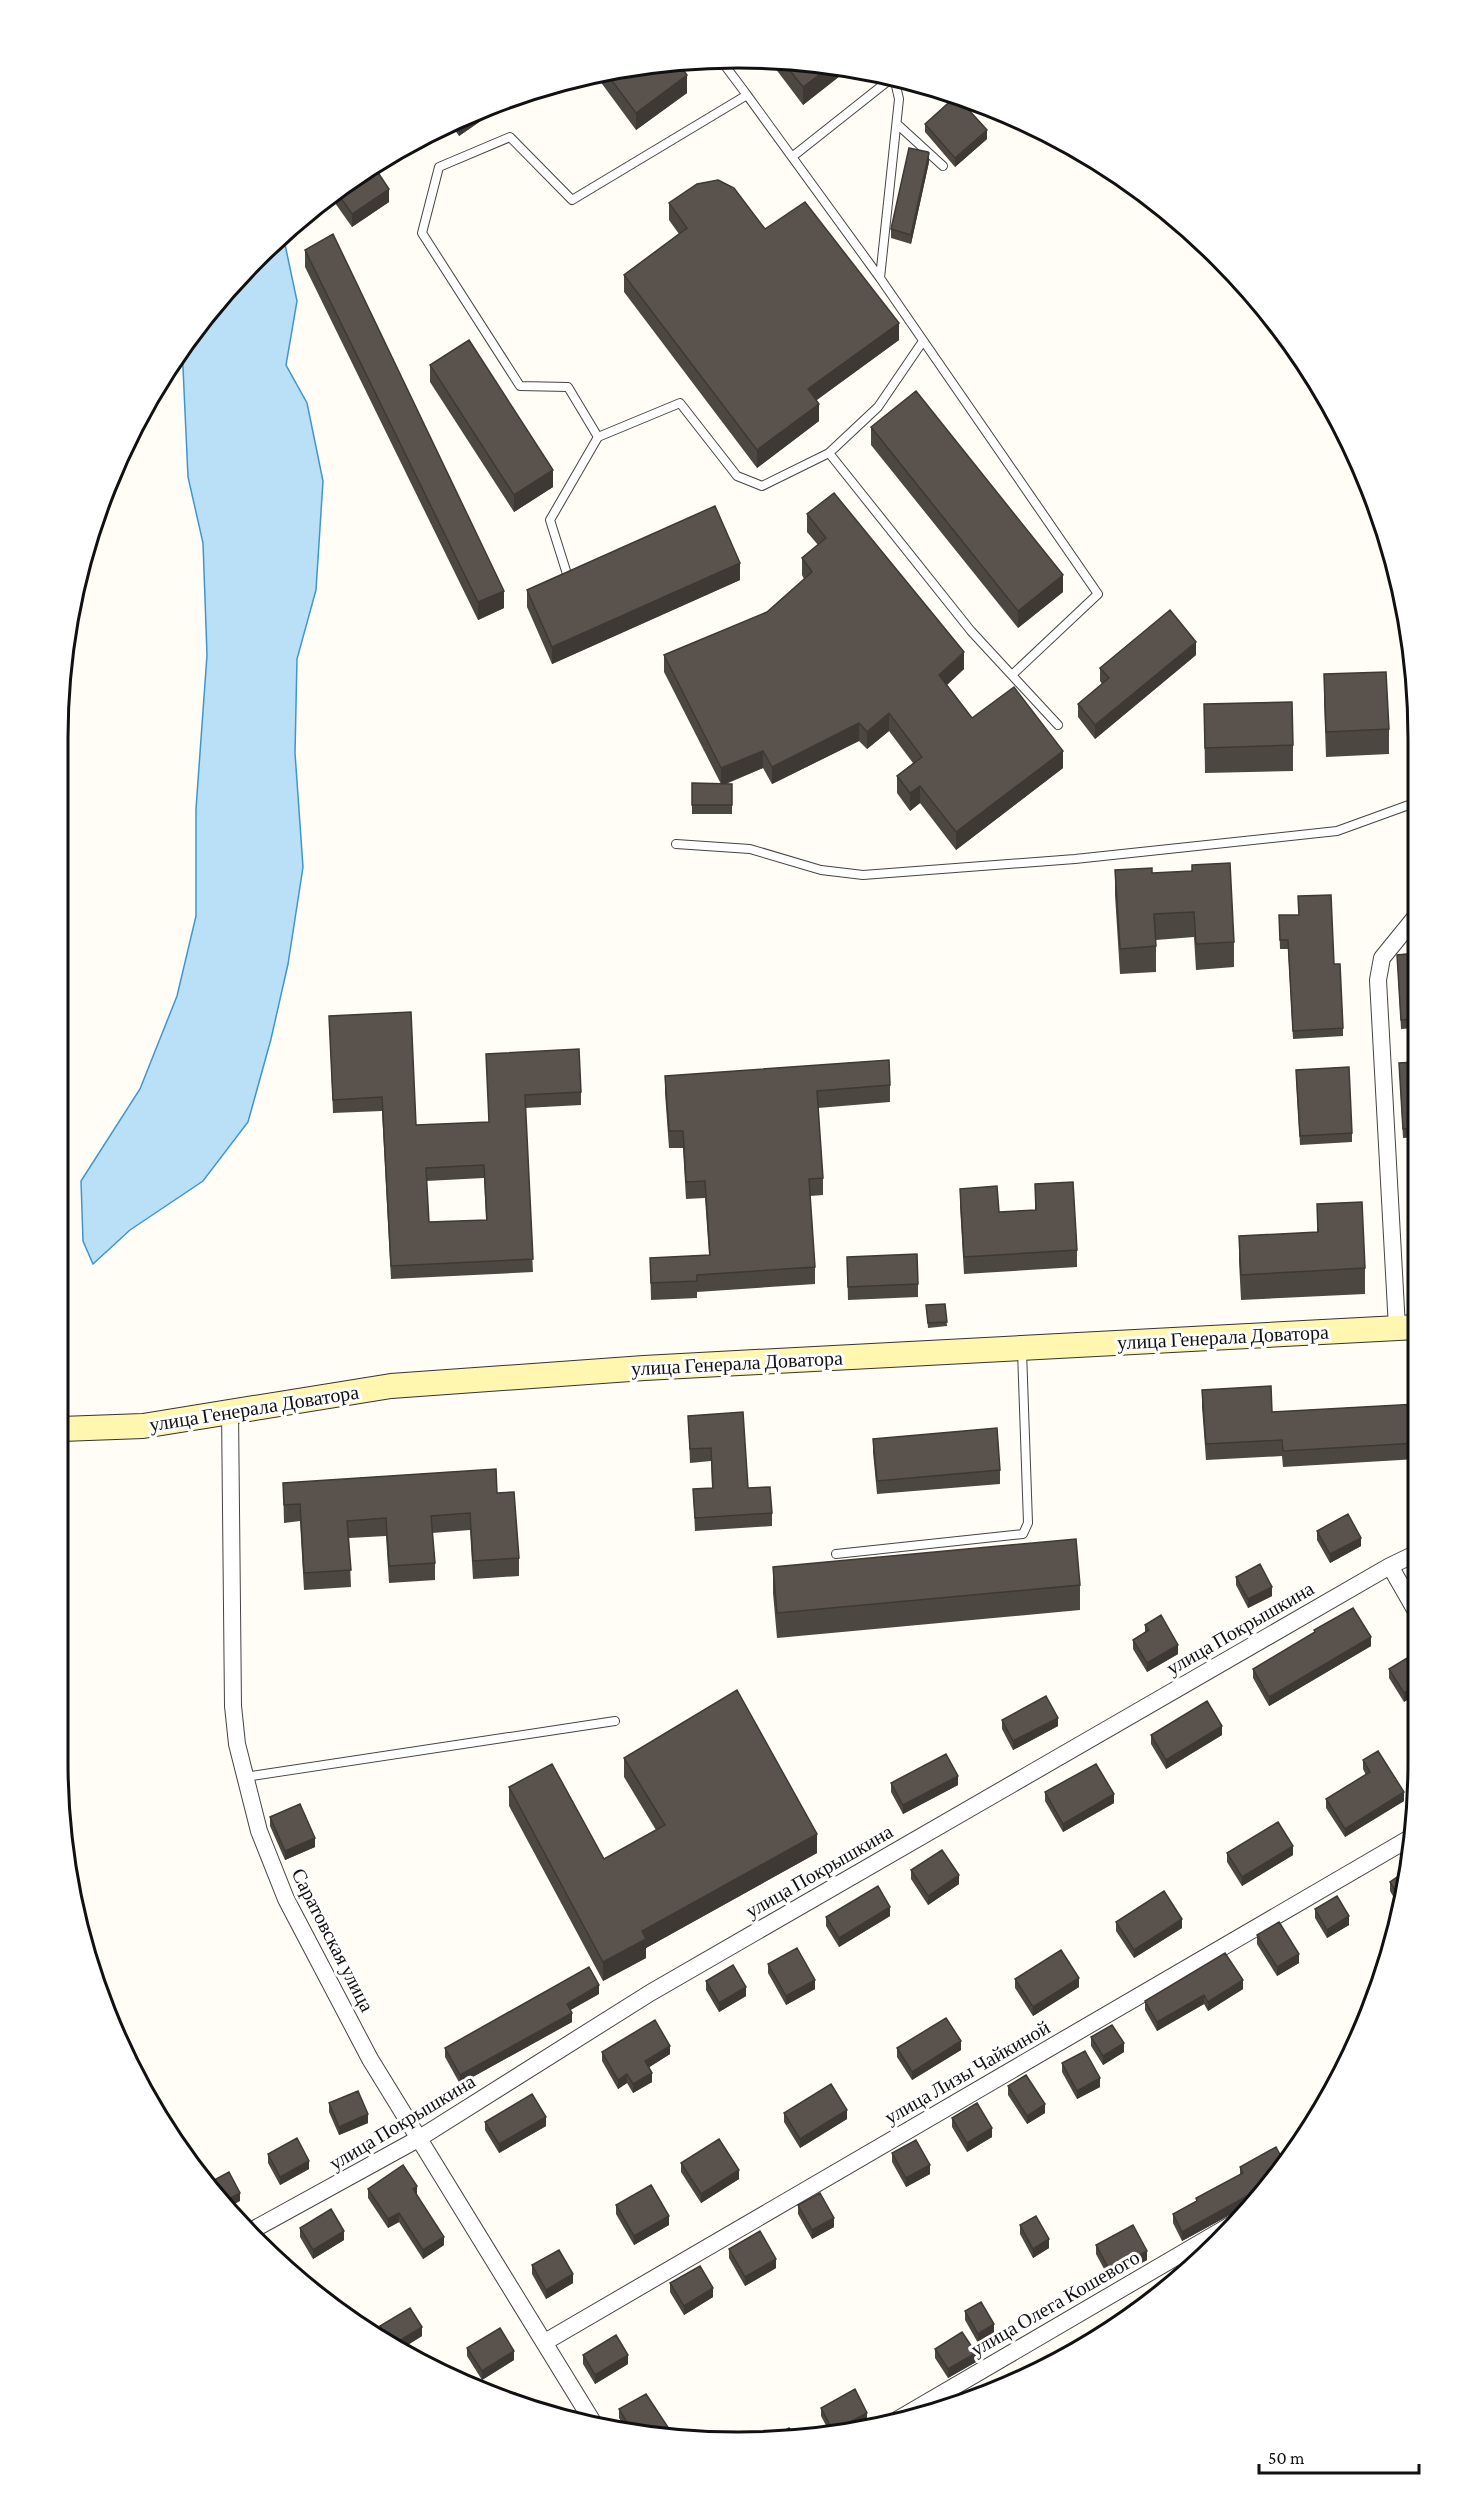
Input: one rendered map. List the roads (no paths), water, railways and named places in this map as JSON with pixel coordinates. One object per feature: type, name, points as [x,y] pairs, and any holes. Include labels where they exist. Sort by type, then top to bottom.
[{"type":"street","points":[[1406,1327],[1377,980],[1382,958],[1408,925]]},
{"type":"street","name":"улица Генерала Доватора","points":[[68,1429],[143,1426],[230,1410],[402,1385],[644,1368],[1406,1327]]},
{"type":"street","name":"Саратовская улица","points":[[230,1410],[233,1706],[237,1744],[259,1831],[286,1899],[370,2059],[589,2416]]},
{"type":"street","name":"улица Покрышкина","points":[[256,2228],[418,2139],[650,1993],[1408,1557]]},
{"type":"street","points":[[1390,1566],[1408,1599]]},
{"type":"street","name":"улица Лизы Чайкиной","points":[[545,2342],[1403,1842]]},
{"type":"street","name":"улица Олега Кошевого","points":[[917,2408],[1210,2237]]},
{"type":"lane","points":[[727,68],[880,279],[1098,594],[1012,675]]},
{"type":"lane","points":[[792,157],[885,84]]},
{"type":"lane","points":[[880,279],[897,124],[899,99],[896,87]]},
{"type":"lane","points":[[598,437],[568,387],[520,386],[422,233],[439,167],[510,138],[572,200],[747,95]]},
{"type":"lane","points":[[897,124],[943,166]]},
{"type":"lane","points":[[567,574],[550,520],[598,437],[680,404],[736,476],[762,486],[829,453],[878,407],[923,341]]},
{"type":"lane","points":[[829,453],[971,631],[1058,725]]},
{"type":"lane","points":[[676,844],[750,849],[821,870],[863,875],[1075,859],[1337,831],[1408,805]]},
{"type":"lane","points":[[836,1554],[1023,1534],[1028,1522],[1022,1348]]},
{"type":"lane","points":[[245,1777],[615,1721]]},
{"type":"water","points":[[285,244],[297,301],[286,365],[307,403],[323,481],[316,590],[297,659],[295,753],[303,867],[288,964],[271,1039],[248,1122],[203,1181],[130,1230],[93,1264],[83,1241],[81,1181],[140,1089],[177,996],[196,916],[196,809],[207,655],[203,543],[188,477],[183,361],[234,296]]}]
